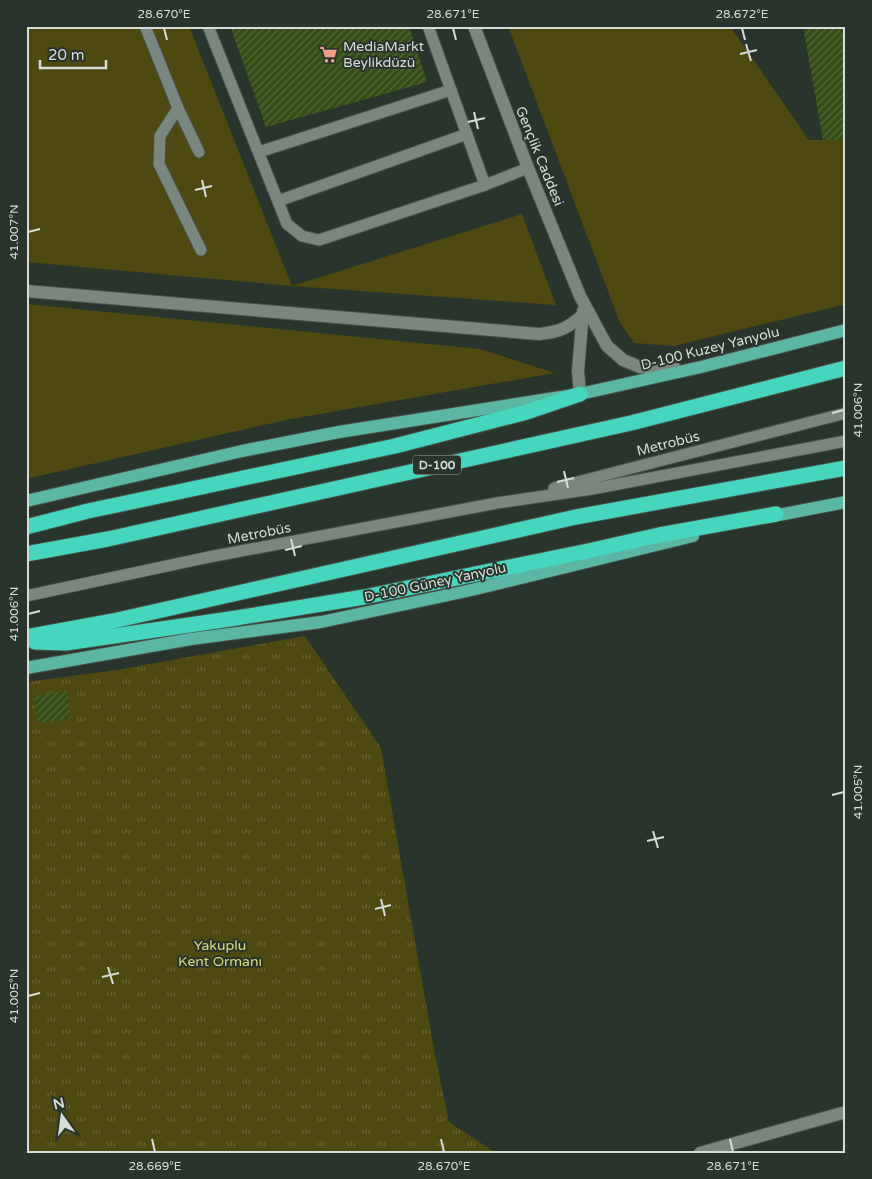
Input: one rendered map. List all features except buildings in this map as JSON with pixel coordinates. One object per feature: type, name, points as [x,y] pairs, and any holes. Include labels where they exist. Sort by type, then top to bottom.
[{"type":"highway","name":"D-100","points":[[26,554],[108,539],[630,423],[846,368]]},
{"type":"highway","points":[[26,527],[204,486],[395,446],[527,412],[580,394]]},
{"type":"highway","points":[[26,637],[113,620],[576,517],[846,468]]},
{"type":"highway","points":[[26,641],[66,643],[364,597],[659,535],[776,514]]},
{"type":"main road","name":"Gençlik Caddesi","points":[[474,26],[528,168],[580,296]]},
{"type":"main road","points":[[26,291],[539,334],[558,332],[572,325],[584,314]]},
{"type":"main road","points":[[580,296],[584,314],[578,370],[580,394]]},
{"type":"main road","points":[[580,296],[607,346],[624,360],[640,367],[662,370],[701,367]]},
{"type":"main road","name":"D-100 Kuzey Yanyolu","points":[[26,501],[242,451],[338,432],[580,394],[701,367],[846,330]]},
{"type":"main road","name":"D-100 Güney Yanyolu","points":[[26,668],[192,639],[331,620],[467,591],[750,523],[776,514],[846,502]]},
{"type":"main road","points":[[700,1153],[846,1112]]},
{"type":"lane","points":[[145,26],[178,108],[199,152]]},
{"type":"lane","points":[[208,26],[287,224],[302,236],[319,240],[485,185],[528,168]]},
{"type":"lane","points":[[428,26],[485,185]]},
{"type":"lane","points":[[259,152],[451,90]]},
{"type":"lane","points":[[178,108],[160,136],[159,164],[201,250]]},
{"type":"lane","points":[[278,201],[467,134]]},
{"type":"lane","name":"Metrobüs","points":[[497,503],[846,413]]},
{"type":"lane","name":"Metrobüs","points":[[26,596],[210,557],[497,503],[592,488],[846,441]]},
{"type":"green space","points":[[26,26],[189,26],[292,286],[26,262]]},
{"type":"green space","points":[[508,26],[730,26],[809,140],[846,140],[846,304],[674,346],[634,343],[620,323]]},
{"type":"green space","points":[[522,214],[556,305],[292,286]]},
{"type":"green space","points":[[26,304],[480,349],[555,373],[286,420],[26,479]]},
{"type":"green space","name":"Yakuplu Kent Ormanı","points":[[305,636],[381,748],[435,1055],[449,1122],[496,1153],[26,1153],[26,682],[117,670]]},
{"type":"place","name":"MediaMarkt Beylikdüzü","points":[[329,54]]}]
